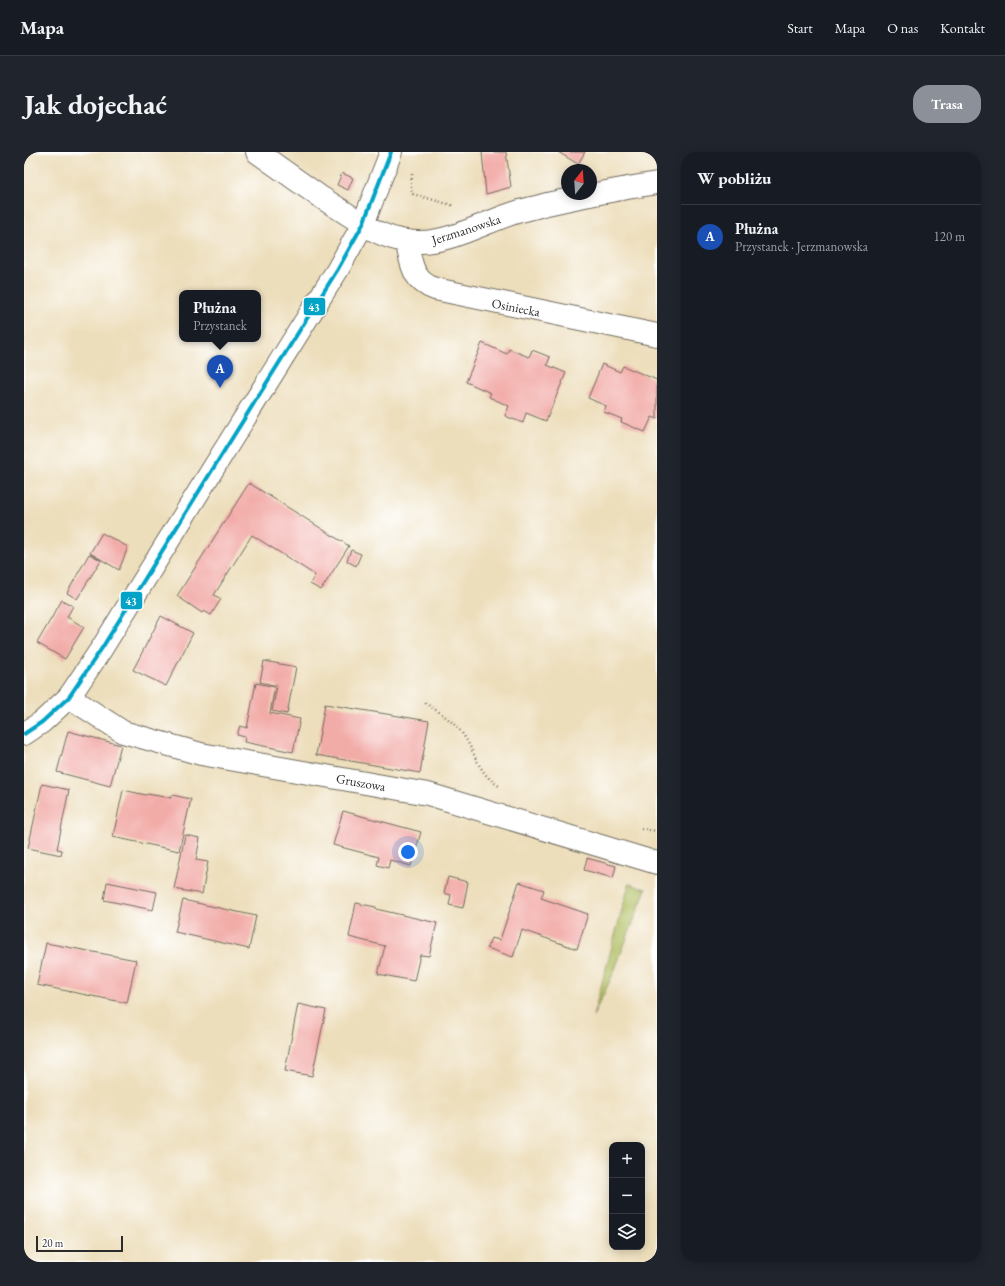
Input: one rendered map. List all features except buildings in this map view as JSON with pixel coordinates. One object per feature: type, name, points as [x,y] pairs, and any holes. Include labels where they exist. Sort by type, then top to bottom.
[{"type":"street","name":"Jerzmanowska","points":[[257,152],[319,196],[375,232],[389,238],[406,241],[419,242],[436,240],[517,212],[588,195],[657,183]]},
{"type":"street","points":[[24,734],[42,722],[69,697],[102,648],[224,450],[324,294],[362,224],[391,152]]},
{"type":"street","name":"Osiniecka","points":[[406,241],[416,277],[428,287],[435,290],[657,335]]},
{"type":"street","name":"Gruszowa","points":[[69,697],[122,732],[201,754],[428,794],[657,863]]},
{"type":"path","points":[[413,170],[411,187],[412,194],[456,207]]},
{"type":"path","points":[[425,703],[448,717],[462,734],[479,766],[491,782],[502,788]]},
{"type":"path","points":[[635,828],[657,831]]},
{"type":"green space","points":[[629,884],[646,889],[613,974],[593,1016]]},
{"type":"transit line","name":"43","points":[[24,734],[42,722],[69,697],[102,648],[338,269],[363,224],[391,152]]},
{"type":"place","name":"Płużna","points":[[220,388]]}]
